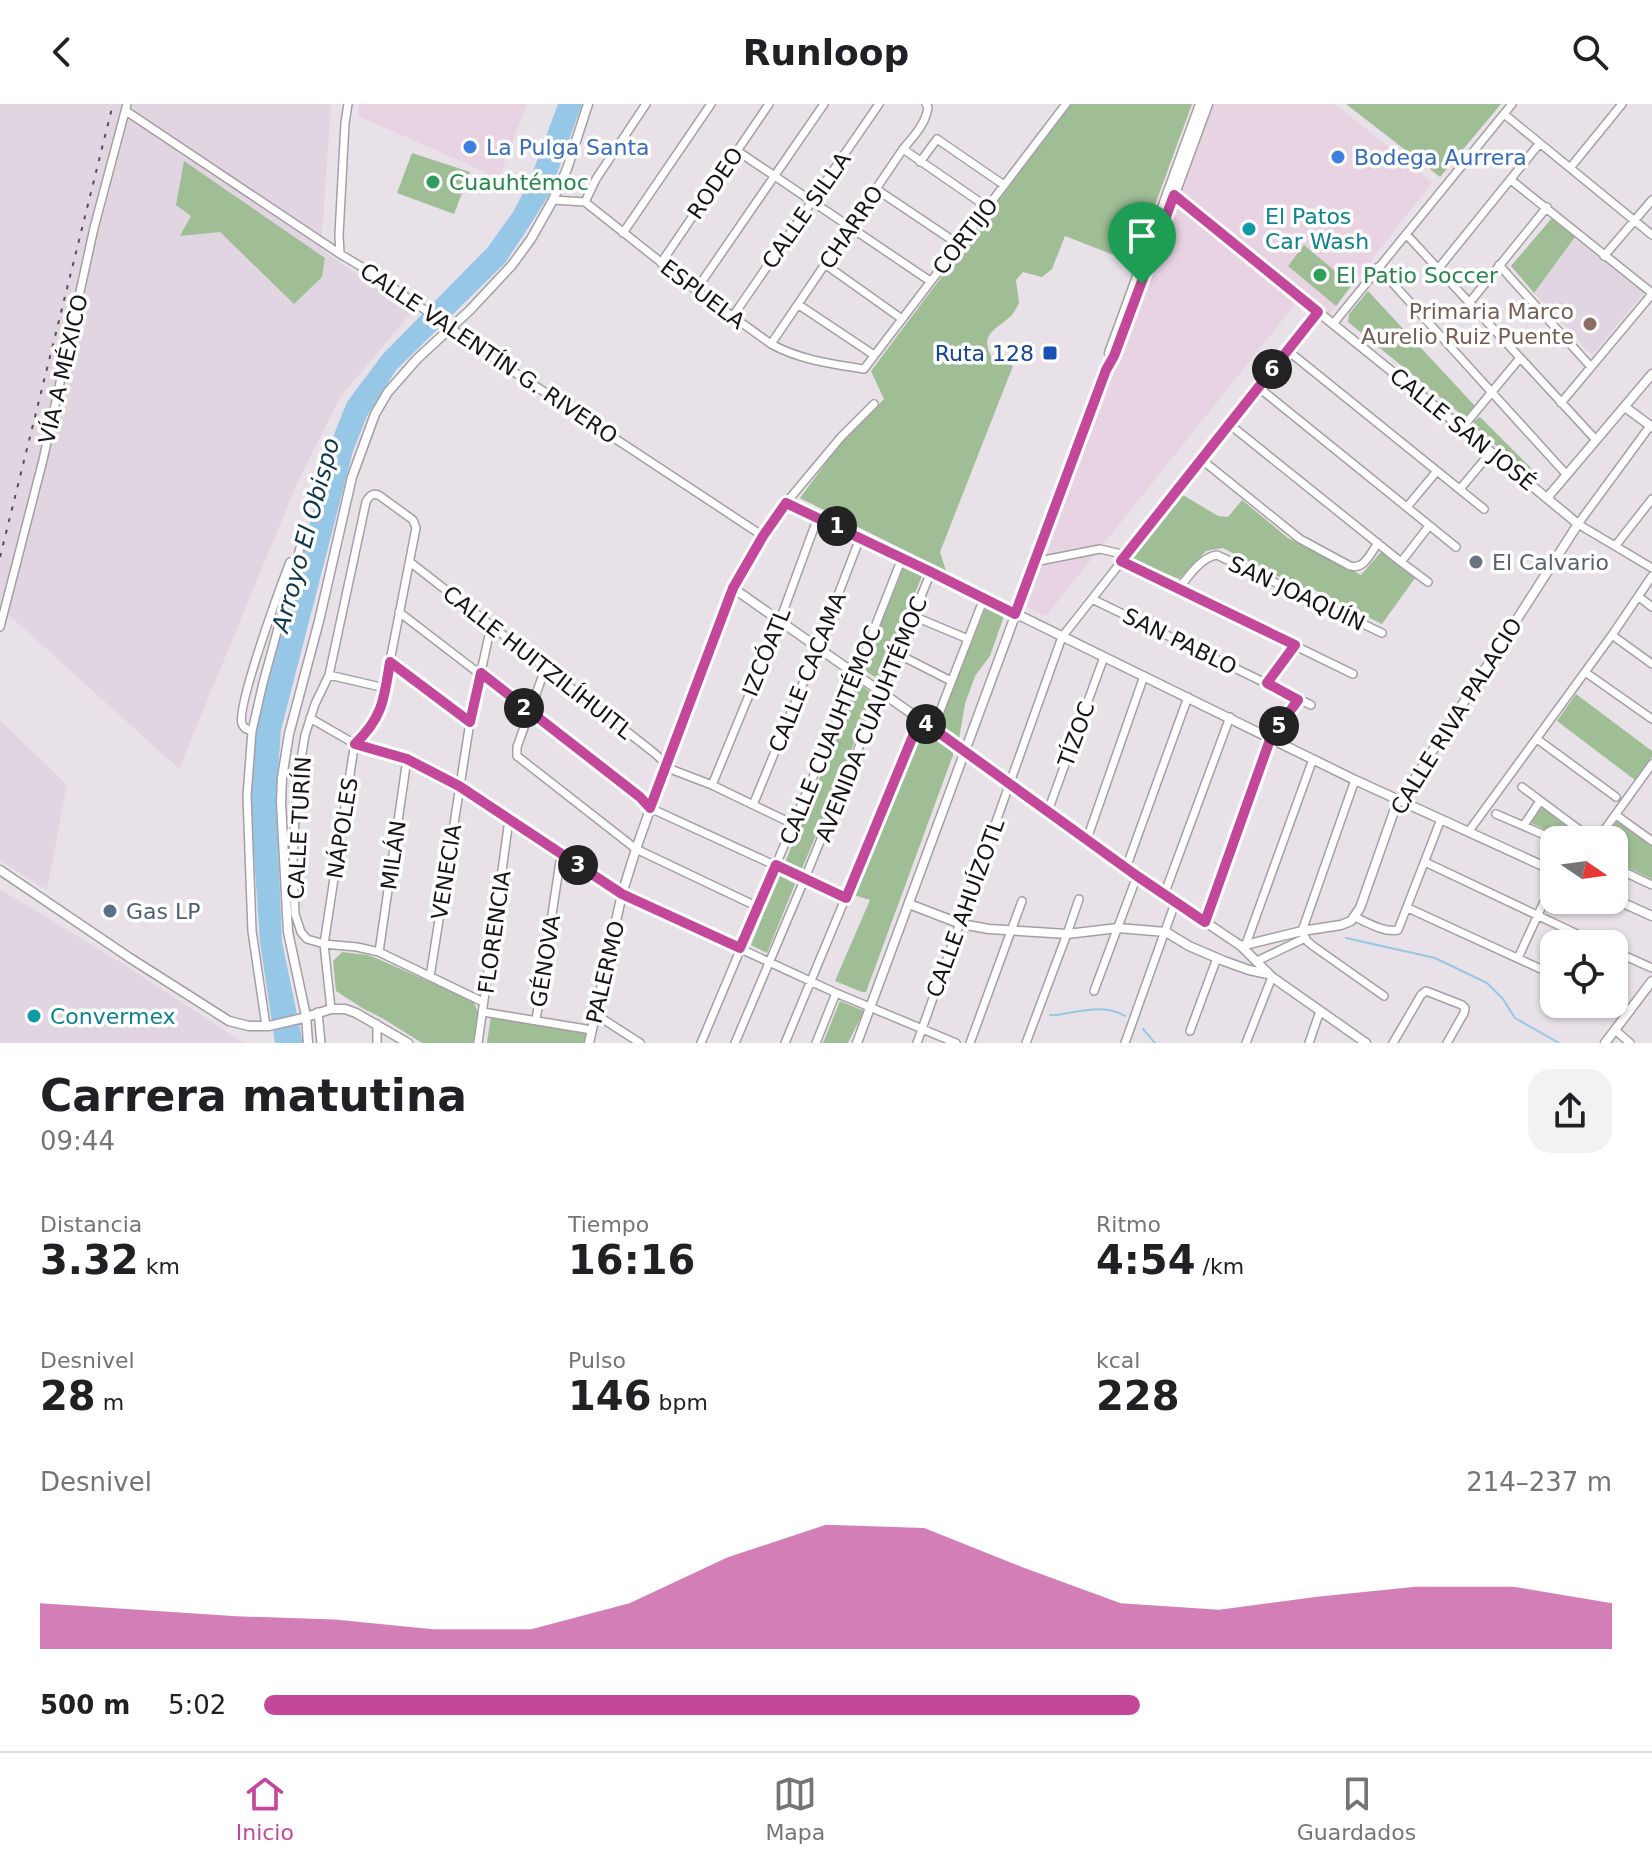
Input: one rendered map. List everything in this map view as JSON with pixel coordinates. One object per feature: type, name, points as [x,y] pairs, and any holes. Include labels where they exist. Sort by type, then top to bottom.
[{"type":"street","name":"CALLE VALENTÍN G. RIVERO","points":[[348,104],[340,254],[763,536]]},
{"type":"street","points":[[308,1043],[285,901],[282,778],[289,734],[352,477],[375,414],[388,392],[449,326],[470,310],[512,265],[531,239],[567,169],[588,104]]},
{"type":"street","points":[[553,200],[585,202],[596,179],[646,104]]},
{"type":"street","points":[[623,233],[711,104]]},
{"type":"street","name":"RODEO","points":[[661,263],[769,104]]},
{"type":"street","points":[[696,290],[824,104]]},
{"type":"street","name":"CALLE SILLA","points":[[733,316],[879,104]]},
{"type":"street","name":"CORTIJO","points":[[864,369],[1066,104]]},
{"type":"street","points":[[1171,193],[1200,104]]},
{"type":"street","points":[[857,1043],[1106,370],[1107,359],[1208,104]]},
{"type":"street","points":[[1333,324],[1512,104]]},
{"type":"street","points":[[1570,168],[1622,104]]},
{"type":"street","name":"CHARRO","points":[[771,344],[923,123],[927,106]]},
{"type":"street","points":[[126,107],[340,254]]},
{"type":"street","name":"VÍA A MÉXICO","points":[[0,627],[43,460],[94,228],[126,107]]},
{"type":"street","points":[[1504,114],[1652,235]]},
{"type":"street","points":[[920,162],[937,139],[1004,185]]},
{"type":"street","points":[[1438,269],[1539,144]]},
{"type":"street","points":[[903,149],[987,207]]},
{"type":"street","points":[[736,150],[930,281]]},
{"type":"street","points":[[1511,180],[1652,294],[1561,403]]},
{"type":"street","points":[[876,189],[958,244]]},
{"type":"street","name":"CALLE SAN JOSÉ","points":[[1171,193],[1578,524],[1652,568]]},
{"type":"street","points":[[1604,256],[1652,200]]},
{"type":"street","name":"ESPUELA","points":[[585,202],[696,290],[771,344],[813,361],[864,369]]},
{"type":"street","points":[[1470,302],[1547,207]]},
{"type":"street","points":[[1406,234],[1596,440]]},
{"type":"street","points":[[826,265],[902,319]]},
{"type":"street","points":[[1499,265],[1591,367]]},
{"type":"street","points":[[1378,267],[1566,474]]},
{"type":"street","points":[[799,305],[874,355]]},
{"type":"street","name":"CALLE AHUÍZOTL","points":[[917,1043],[1062,637],[1318,312]]},
{"type":"street","points":[[1287,350],[1484,509]]},
{"type":"street","points":[[1462,428],[1520,358]]},
{"type":"street","points":[[1547,498],[1652,374]]},
{"type":"street","points":[[1258,387],[1456,547]]},
{"type":"street","points":[[874,404],[841,437],[786,503],[1355,780],[1540,864]]},
{"type":"street","points":[[1578,524],[1651,426],[1625,407]]},
{"type":"street","points":[[1229,424],[1428,582]]},
{"type":"street","points":[[1460,489],[1491,452]]},
{"type":"street","points":[[1202,460],[1300,539],[1350,566],[1359,567],[1378,543]]},
{"type":"street","points":[[1407,507],[1437,471]]},
{"type":"street","name":"CALLE TURÍN","points":[[324,944],[304,937],[295,914],[293,861],[299,772],[305,735],[329,675],[366,502],[371,495],[380,496],[413,520],[415,532]]},
{"type":"street","points":[[1616,545],[1652,499]]},
{"type":"street","name":"PALERMO","points":[[589,1043],[622,894],[650,808],[733,588],[786,503]]},
{"type":"street","name":"IZCÓATL","points":[[712,785],[780,620],[818,517]]},
{"type":"street","name":"CALLE RIVA PALACIO","points":[[1355,917],[1398,800],[1405,794],[1578,524]]},
{"type":"street","points":[[1401,562],[1429,526]]},
{"type":"street","name":"NÁPOLES","points":[[331,1009],[324,944],[355,744],[376,719],[385,688],[415,532]]},
{"type":"street","points":[[268,1026],[252,931],[247,796],[252,731],[303,537]]},
{"type":"street","name":"CALLE CACAMA","points":[[753,805],[860,538]]},
{"type":"street","points":[[1034,562],[1100,549],[1124,558],[1353,674]]},
{"type":"street","name":"SAN JOAQUÍN","points":[[1179,588],[1203,561],[1217,555],[1382,633]]},
{"type":"street","name":"CALLE CUAUHTÉMOC","points":[[701,1043],[902,558]]},
{"type":"street","points":[[252,731],[246,729],[242,721],[249,683],[290,562]]},
{"type":"street","name":"CALLE HUITZILÍHUITL","points":[[410,562],[653,752],[665,767],[712,785],[793,824]]},
{"type":"street","name":"AVENIDA CUAUHTÉMOC","points":[[735,1043],[931,572]]},
{"type":"street","points":[[1469,831],[1652,576]]},
{"type":"street","points":[[733,588],[1175,903],[1244,945],[1271,976],[1366,1043]]},
{"type":"street","points":[[1639,597],[1652,607]]},
{"type":"street","points":[[933,729],[984,598]]},
{"type":"street","name":"SAN PABLO","points":[[1092,599],[1311,705]]},
{"type":"street","points":[[399,612],[640,797],[650,808],[846,898]]},
{"type":"street","points":[[913,616],[968,639]]},
{"type":"street","name":"VENECIA","points":[[430,977],[470,722],[491,626]]},
{"type":"street","points":[[1612,635],[1652,664]]},
{"type":"street","points":[[1267,683],[1295,645]]},
{"type":"street","points":[[898,654],[951,681]]},
{"type":"street","name":"TÍZOC","points":[[1048,811],[1104,657]]},
{"type":"street","points":[[390,662],[470,722]]},
{"type":"street","points":[[545,669],[516,754],[636,849],[758,907]]},
{"type":"street","points":[[1585,672],[1652,719]]},
{"type":"street","points":[[329,675],[385,688]]},
{"type":"street","points":[[1087,839],[1144,676]]},
{"type":"street","points":[[1126,868],[1188,697]]},
{"type":"street","points":[[1205,922],[1271,737],[1298,700]]},
{"type":"street","points":[[1164,895],[1230,717]]},
{"type":"street","points":[[310,718],[355,744],[407,759],[459,786],[622,894],[836,993],[956,1043]]},
{"type":"street","points":[[785,1043],[920,719]]},
{"type":"street","points":[[1537,739],[1616,797]]},
{"type":"street","name":"MILÁN","points":[[379,952],[407,759]]},
{"type":"street","points":[[1244,945],[1313,759]]},
{"type":"street","points":[[1608,826],[1652,764]]},
{"type":"street","points":[[1644,775],[1652,781]]},
{"type":"street","points":[[1257,961],[1304,934],[1355,780]]},
{"type":"street","points":[[1522,787],[1574,826]]},
{"type":"street","points":[[1524,825],[1540,801]]},
{"type":"street","points":[[1496,814],[1540,832]]},
{"type":"street","points":[[1616,815],[1652,841]]},
{"type":"street","points":[[1244,945],[1341,925],[1355,917],[1395,932],[1408,908],[1441,819]]},
{"type":"street","name":"FLORENCIA","points":[[478,1043],[509,820]]},
{"type":"street","name":"GÉNOVA","points":[[536,1020],[561,855]]},
{"type":"street","points":[[1425,862],[1567,930]]},
{"type":"street","points":[[0,870],[229,1021],[240,1025],[268,1026],[331,1009],[345,1009],[408,1043]]},
{"type":"street","points":[[1628,874],[1652,885]]},
{"type":"street","points":[[1094,991],[1137,876]]},
{"type":"street","points":[[1026,1043],[1079,899]]},
{"type":"street","points":[[970,1043],[1022,901]]},
{"type":"street","points":[[1125,1043],[1175,903]]},
{"type":"street","points":[[909,904],[961,924],[989,929],[1067,934],[1118,928],[1166,932],[1217,958],[1271,976]]},
{"type":"street","points":[[1628,905],[1652,916]]},
{"type":"street","points":[[1408,908],[1540,968]]},
{"type":"street","points":[[1518,958],[1540,908]]},
{"type":"street","points":[[1304,934],[1313,946],[1384,996]]},
{"type":"street","points":[[324,944],[379,952],[483,1002]]},
{"type":"street","points":[[1628,957],[1652,968]]},
{"type":"street","points":[[1190,1031],[1217,958]]},
{"type":"street","points":[[1246,1043],[1271,976]]},
{"type":"street","points":[[1605,1043],[1652,981]]},
{"type":"street","points":[[1393,1043],[1426,991],[1465,1008],[1450,1042]]},
{"type":"street","points":[[816,1043],[836,993]]},
{"type":"street","points":[[1309,1043],[1320,1011]]},
{"type":"street","points":[[318,1012],[321,1043]]},
{"type":"street","points":[[483,1012],[592,1030]]},
{"type":"street","points":[[595,1014],[640,1043]]},
{"type":"street","points":[[377,1024],[377,1043]]},
{"type":"street","points":[[1615,1030],[1630,1043]]},
{"type":"shaded area","points":[[0,104],[331,104],[321,249],[411,313],[341,396],[296,486],[179,769],[0,607]]},
{"type":"shaded area","name":"La Pulga Santa","points":[[359,104],[527,104],[499,178],[358,116]]},
{"type":"shaded area","points":[[1213,104],[1335,104],[1432,182],[1324,322],[1297,302],[1046,616],[1025,607]]},
{"type":"shaded area","name":"Primaria Marco Aurelio Ruiz Puente","points":[[1575,237],[1646,291],[1592,355],[1534,293]]},
{"type":"shaded area","points":[[0,720],[67,785],[47,890],[0,861]]},
{"type":"shaded area","points":[[0,889],[120,962],[244,1043],[0,1043]]},
{"type":"green space","points":[[1071,104],[1192,104],[1133,265],[1065,236],[1052,269],[1042,277],[1023,272],[1016,280],[1019,303],[1012,315],[988,337],[987,343],[992,358],[1013,366],[940,552],[946,571],[800,498],[836,449],[884,399],[871,371]]},
{"type":"green space","points":[[1346,104],[1501,104],[1440,177]]},
{"type":"green space","name":"Cuauhtémoc","points":[[412,153],[470,172],[454,214],[397,193]]},
{"type":"green space","points":[[184,161],[325,258],[322,277],[294,304],[220,232],[180,236],[191,216],[176,205]]},
{"type":"green space","points":[[1552,218],[1575,237],[1534,293],[1511,266]]},
{"type":"green space","name":"El Patio Soccer","points":[[1304,245],[1352,285],[1336,306],[1288,266]]},
{"type":"green space","points":[[1368,291],[1475,406],[1467,415],[1463,416],[1348,322],[1349,314]]},
{"type":"green space","points":[[1480,417],[1541,478],[1523,468],[1473,426]]},
{"type":"green space","points":[[1183,495],[1218,516],[1228,517],[1242,500],[1288,538],[1361,575],[1381,552],[1415,578],[1382,624],[1311,588],[1299,587],[1223,548],[1206,551],[1179,579],[1131,559]]},
{"type":"green space","points":[[904,566],[922,576],[879,680],[863,669]]},
{"type":"green space","points":[[986,607],[1004,616],[990,656],[975,676],[965,704],[959,739],[939,724]]},
{"type":"green space","points":[[858,683],[874,695],[801,871],[784,865]]},
{"type":"green space","points":[[1576,694],[1652,751],[1652,757],[1635,780],[1557,721]]},
{"type":"green space","points":[[924,727],[954,749],[953,755],[866,992],[862,992],[835,981],[870,900],[854,895]]},
{"type":"green space","points":[[1543,805],[1571,826],[1540,827],[1531,823]]},
{"type":"green space","points":[[1628,827],[1652,844],[1652,879],[1628,868]]},
{"type":"green space","points":[[779,875],[795,884],[767,953],[751,945]]},
{"type":"green space","points":[[342,952],[376,958],[473,1001],[479,1014],[475,1043],[422,1043],[336,991],[333,961]]},
{"type":"green space","points":[[840,1001],[864,1011],[848,1043],[823,1043]]},
{"type":"green space","points":[[491,1015],[587,1032],[585,1043],[487,1043]]},
{"type":"water","points":[[558,104],[582,104],[550,193],[505,263],[396,370],[367,416],[353,451],[281,730],[276,798],[282,942],[303,1043],[275,1043],[260,942],[250,797],[257,724],[331,442],[347,402],[383,354],[488,247],[513,212],[529,182]]},
{"type":"waterway","points":[[1346,938],[1435,958],[1487,983],[1503,999],[1515,1018],[1559,1043]]},
{"type":"waterway","points":[[1050,1015],[1100,1009],[1125,1016]]},
{"type":"waterway","points":[[1143,1029],[1155,1043]]},
{"type":"railway","points":[[0,557],[113,104]]},
{"type":"place","name":"La Pulga Santa","points":[[470,147]]},
{"type":"place","name":"Bodega Aurrera","points":[[1338,157]]},
{"type":"place","name":"Cuauhtémoc","points":[[433,182]]},
{"type":"place","name":"El Patos Car Wash","points":[[1249,229]]},
{"type":"place","name":"El Patio Soccer","points":[[1320,275]]},
{"type":"place","name":"Primaria Marco Aurelio Ruiz Puente","points":[[1590,324]]},
{"type":"place","name":"Ruta 128","points":[[1050,353]]},
{"type":"place","name":"El Calvario","points":[[1476,562]]},
{"type":"place","name":"Gas LP","points":[[110,911]]},
{"type":"place","name":"Convermex","points":[[34,1016]]},
{"type":"route","points":[[1174,195],[1318,312],[1121,561],[1295,645],[1267,683],[1298,700],[1271,737],[1205,922],[920,719],[846,898],[776,865],[740,948],[622,894],[433,772],[407,759],[355,744],[376,719],[390,662],[470,722],[481,673],[647,802],[650,808],[733,588],[786,503],[1015,614],[1106,370],[1142,284],[1174,195]]},
{"type":"water label","name":"Arroyo El Obispo","points":[[306,535]]}]
